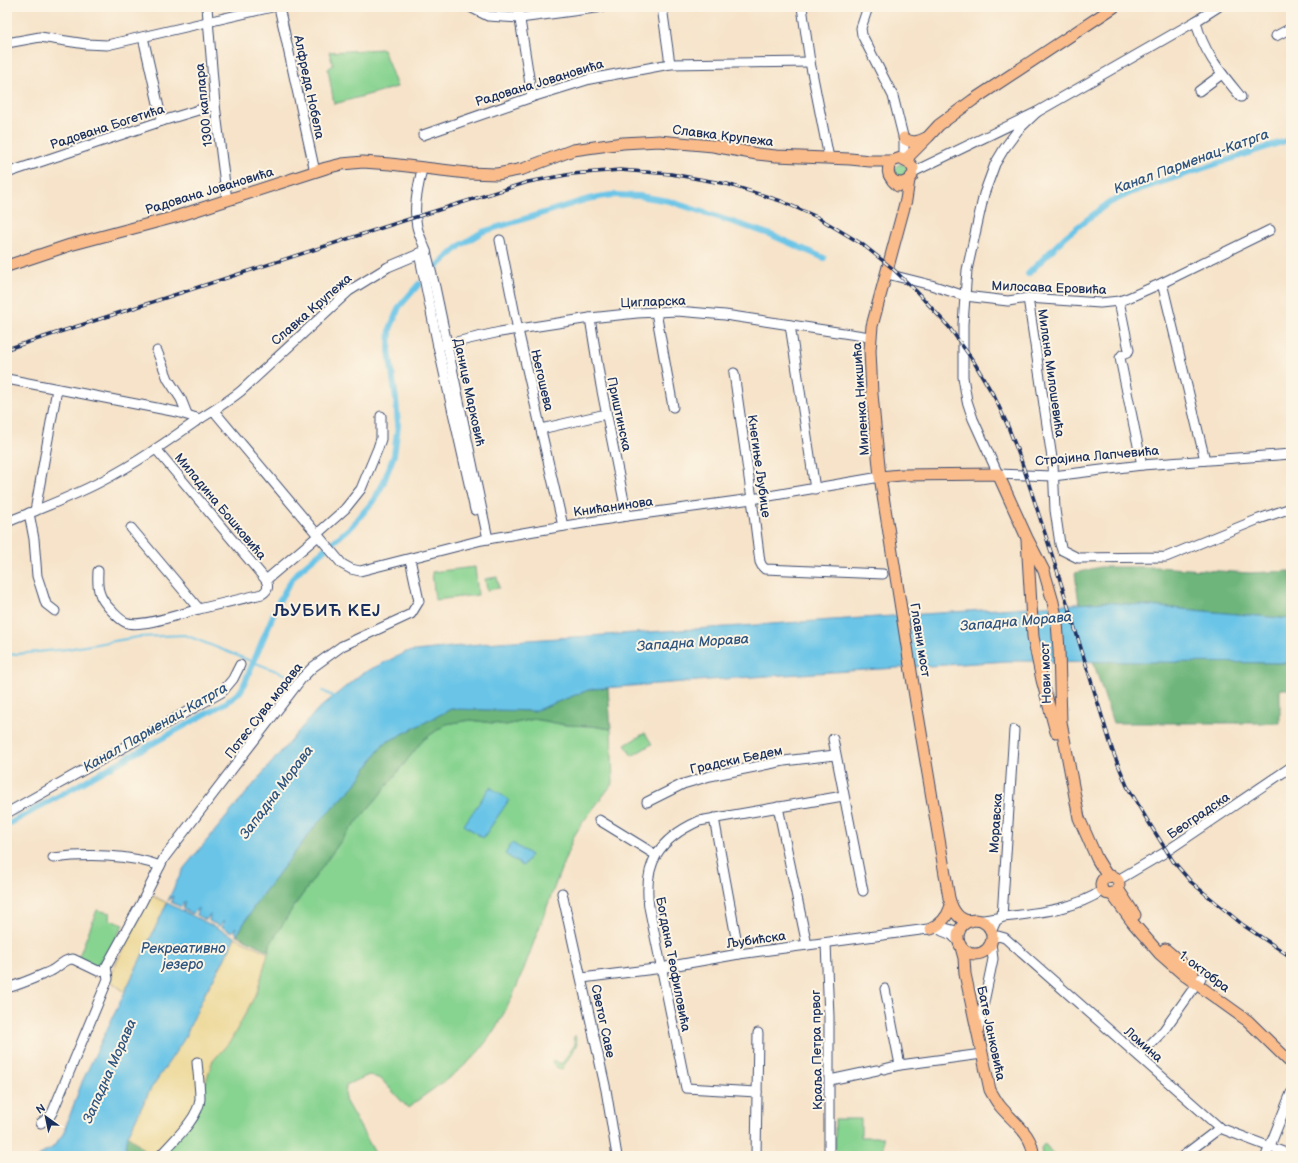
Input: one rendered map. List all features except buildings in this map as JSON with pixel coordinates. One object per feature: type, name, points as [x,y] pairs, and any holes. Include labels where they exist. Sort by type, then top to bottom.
[{"type":"main road","name":"Миленка Никшића","points":[[896,576],[880,477],[872,394],[870,337],[906,200],[909,168],[928,137],[938,125],[973,100],[1114,7]]},
{"type":"main road","points":[[904,138],[910,142],[914,142],[928,137]]},
{"type":"main road","name":"Славка Крупежа","points":[[422,169],[479,174],[504,173],[523,169],[573,150],[647,142],[697,144],[776,156],[829,158],[870,162],[892,161],[898,158],[909,168]]},
{"type":"main road","points":[[892,161],[889,165],[891,177],[902,190],[906,200]]},
{"type":"main road","name":"Радована Јовановића","points":[[7,266],[70,245],[163,221],[342,164],[363,162],[422,169]]},
{"type":"main road","points":[[870,162],[900,183],[909,168]]},
{"type":"main road","points":[[998,474],[1027,538],[1032,554]]},
{"type":"main road","name":"Страјина Лапчевића","points":[[880,477],[901,475],[998,474]]},
{"type":"main road","name":"Нови мост","points":[[1032,554],[1033,637],[1042,680],[1058,723]]},
{"type":"main road","name":"Нови мост","points":[[1032,554],[1044,571],[1057,622],[1060,671],[1058,723]]},
{"type":"main road","name":"Главни мост","points":[[896,576],[917,709]]},
{"type":"main road","name":"Бате Јанковића","points":[[917,709],[950,905],[960,937],[965,974],[990,1090],[999,1105],[1026,1136],[1033,1149],[1033,1156]]},
{"type":"main road","name":"1. октобра","points":[[1058,723],[1079,818],[1110,885],[1138,919],[1164,947],[1189,969],[1199,981],[1248,1021],[1291,1063]]},
{"type":"main road","points":[[933,929],[942,922],[948,914],[950,905]]},
{"type":"main road","name":"Бате Јанковића","points":[[950,905],[960,919],[973,921]]},
{"type":"main road","points":[[973,921],[985,924],[991,938],[986,950],[979,954],[969,953],[960,937],[967,923],[973,921]]},
{"type":"main road","name":"Бате Јанковића","points":[[965,974],[968,962],[979,954]]},
{"type":"main road","name":"1. октобра","points":[[1199,981],[1248,1013],[1291,1053]]},
{"type":"street","name":"1300 каплара","points":[[208,7],[215,106],[227,200]]},
{"type":"street","points":[[7,43],[40,37],[100,45],[143,37],[272,7]]},
{"type":"street","name":"Алфреда Нобела","points":[[279,7],[315,172]]},
{"type":"street","points":[[470,7],[488,16],[520,18],[603,7]]},
{"type":"street","points":[[518,7],[532,97]]},
{"type":"street","points":[[662,7],[670,64]]},
{"type":"street","points":[[802,7],[810,62],[829,158]]},
{"type":"street","points":[[868,7],[861,28],[862,35],[893,96],[904,138],[909,168],[991,135],[1037,112],[1218,7]]},
{"type":"street","points":[[1196,21],[1206,50],[1222,74],[1241,98]]},
{"type":"street","points":[[1276,36],[1291,28]]},
{"type":"street","points":[[143,37],[162,121]]},
{"type":"street","name":"Радована Јовановића","points":[[423,135],[532,97],[590,79],[670,64],[810,62]]},
{"type":"street","points":[[1199,91],[1222,74]]},
{"type":"street","name":"Радована Богетића","points":[[7,173],[162,121],[215,106]]},
{"type":"street","points":[[998,474],[973,419],[967,401],[962,377],[963,324],[967,270],[984,194],[995,164],[1004,148],[1018,130],[1037,112]]},
{"type":"street","points":[[991,135],[1001,138],[1004,143],[1004,148]]},
{"type":"street","points":[[422,169],[415,202],[417,229],[422,252]]},
{"type":"street","name":"Милосава Еровића","points":[[887,274],[931,285],[965,296],[1008,301],[1028,298],[1100,303],[1119,301],[1162,284],[1270,230]]},
{"type":"street","name":"Његошева","points":[[500,240],[518,330],[563,526]]},
{"type":"street","name":"Данице Марковић","points":[[422,252],[485,540]]},
{"type":"street","name":"Славка Крупежа","points":[[7,522],[64,499],[102,481],[156,449],[226,403],[248,385],[349,291],[383,270],[422,252]]},
{"type":"street","points":[[1162,284],[1205,460]]},
{"type":"street","name":"Милана Милошевића","points":[[1028,298],[1053,465],[1055,510],[1062,550],[1078,558],[1166,557],[1259,519],[1291,508]]},
{"type":"street","points":[[1119,301],[1129,350],[1120,358],[1142,465]]},
{"type":"street","name":"Цигларска","points":[[443,345],[518,330],[590,318],[677,311],[725,314],[870,337]]},
{"type":"street","points":[[656,312],[673,407]]},
{"type":"street","name":"Приштинска","points":[[590,318],[606,414],[627,516]]},
{"type":"street","points":[[790,325],[815,489]]},
{"type":"street","points":[[157,351],[168,379],[181,399],[187,414]]},
{"type":"street","name":"Кнегиње Љубице","points":[[734,373],[760,562],[765,569],[883,574]]},
{"type":"street","points":[[7,379],[187,414],[200,419]]},
{"type":"street","points":[[55,611],[46,604],[37,576],[32,512],[57,389]]},
{"type":"street","points":[[214,411],[322,540]]},
{"type":"street","points":[[541,429],[606,414]]},
{"type":"street","points":[[98,571],[97,585],[100,597],[119,618],[126,623],[134,624],[152,622],[202,608],[262,594],[267,589],[268,585],[266,580],[322,540],[361,489],[378,448],[381,416]]},
{"type":"street","name":"Миладина Бошковића","points":[[156,449],[266,580]]},
{"type":"street","name":"Страјина Лапчевића","points":[[998,474],[1053,476],[1142,465],[1291,454]]},
{"type":"street","name":"Книћанинова","points":[[322,540],[342,564],[351,569],[360,571],[485,540],[627,516],[815,489],[880,477]]},
{"type":"street","points":[[131,528],[202,608]]},
{"type":"street","name":"Потес Сува морава","points":[[106,967],[142,902],[164,858],[302,678],[313,667],[342,646],[411,614],[419,601],[410,559]]},
{"type":"street","points":[[7,813],[222,692],[233,679],[240,665]]},
{"type":"street","name":"Моравска","points":[[1002,917],[1014,730]]},
{"type":"street","points":[[833,739],[843,796],[863,891]]},
{"type":"street","name":"Градски Бедем","points":[[647,802],[682,784],[710,776],[784,761],[835,755]]},
{"type":"street","name":"Београдска","points":[[1110,885],[1164,853],[1291,767]]},
{"type":"street","name":"Богдана Теофиловића","points":[[757,1092],[686,1088],[661,968],[648,895],[650,871],[656,855],[665,843],[686,827],[714,818],[843,796]]},
{"type":"street","points":[[778,807],[808,945]]},
{"type":"street","points":[[714,818],[739,954]]},
{"type":"street","points":[[599,820],[656,855]]},
{"type":"street","points":[[53,858],[77,855],[106,856],[147,861],[160,866]]},
{"type":"street","points":[[973,921],[1051,910],[1093,897],[1110,885]]},
{"type":"street","name":"Светог Саве","points":[[562,893],[606,1090],[617,1156]]},
{"type":"street","points":[[977,1034],[993,959],[991,938],[996,921],[1002,917]]},
{"type":"street","name":"Љубићска","points":[[582,978],[661,968],[739,954],[933,929],[945,928],[960,937]]},
{"type":"street","name":"Ломина","points":[[991,938],[998,936],[1005,938],[1220,1128],[1291,1155]]},
{"type":"street","name":"Краља Петра првог","points":[[826,943],[829,1017],[830,1156]]},
{"type":"street","points":[[7,988],[50,971],[70,959],[98,971],[103,970],[106,967],[108,979],[100,999],[53,1111],[50,1116],[41,1123]]},
{"type":"street","points":[[1139,1056],[1164,1030],[1199,981]]},
{"type":"street","points":[[885,989],[900,1066]]},
{"type":"street","points":[[756,1156],[758,1033]]},
{"type":"street","points":[[830,1080],[900,1066],[982,1054]]},
{"type":"street","points":[[160,1156],[195,1116],[200,1100],[197,1062]]},
{"type":"street","points":[[1266,1156],[1291,1093]]},
{"type":"street","points":[[1183,1156],[1220,1128]]},
{"type":"green space","points":[[383,49],[397,87],[334,104],[328,69],[333,65],[329,52]]},
{"type":"green space","points":[[903,164],[906,165],[906,175],[899,176],[896,175],[895,168],[896,165]]},
{"type":"green space","points":[[475,567],[478,595],[435,600],[432,572]]},
{"type":"green space","points":[[1100,567],[1157,567],[1250,573],[1291,571],[1291,619],[1105,602],[1079,604],[1075,573]]},
{"type":"green space","points":[[497,577],[499,588],[487,590],[485,579]]},
{"type":"green space","points":[[1093,661],[1291,663],[1291,689],[1280,689],[1280,723],[1113,723]]},
{"type":"green space","points":[[608,688],[611,729],[592,726],[566,725],[534,719],[506,725],[471,720],[446,724],[423,740],[343,838],[292,909],[271,943],[268,951],[237,935],[258,900],[317,824],[355,785],[383,744],[451,709],[534,711],[591,689]]},
{"type":"green space","points":[[534,719],[566,725],[592,726],[611,729],[613,783],[574,836],[516,988],[496,1027],[479,1051],[463,1067],[408,1108],[381,1079],[369,1075],[346,1085],[345,1100],[376,1156],[160,1156],[195,1116],[212,1062],[231,1040],[257,992],[271,943],[292,909],[343,838],[423,740],[446,724],[471,720],[506,725]]},
{"type":"green space","points":[[645,733],[652,744],[632,756],[625,745]]},
{"type":"green space","points":[[97,910],[110,913],[109,919],[123,925],[99,968],[78,959]]},
{"type":"green space","points":[[575,1035],[577,1044],[562,1069],[559,1069],[552,1063],[553,1061],[557,1061],[559,1064],[562,1063],[575,1044],[573,1039]]},
{"type":"green space","points":[[835,1119],[861,1119],[861,1137],[883,1137],[883,1156],[835,1156]]},
{"type":"green space","points":[[128,1135],[151,1156],[124,1156]]},
{"type":"green space","points":[[1045,1143],[1055,1156],[1042,1156],[1041,1148]]},
{"type":"sand","points":[[151,895],[167,903],[125,992],[108,979]]},
{"type":"sand","points":[[235,937],[268,953],[257,992],[231,1040],[212,1062],[198,1107],[160,1156],[151,1156],[128,1135],[150,1090],[224,960]]},
{"type":"water","name":"Западна Морава","points":[[1105,602],[1291,619],[1291,663],[1008,661],[591,689],[534,711],[451,709],[383,744],[355,785],[317,824],[258,900],[237,935],[235,931],[236,927],[232,932],[222,927],[224,921],[219,926],[209,921],[210,914],[206,920],[196,915],[198,908],[193,914],[183,909],[185,901],[181,907],[171,902],[173,896],[168,901],[184,868],[316,711],[361,674],[406,652],[498,642]]},
{"type":"water","points":[[490,787],[509,800],[483,838],[464,825]]},
{"type":"water","points":[[512,843],[531,855],[523,866],[505,854]]},
{"type":"water","name":"Рекреативно језеро","points":[[167,903],[235,937],[206,991],[183,1041],[150,1090],[128,1135],[124,1156],[38,1156],[52,1148],[63,1134],[82,1082]]},
{"type":"waterway","name":"Канал Парменац-Катрга","points":[[1028,274],[1066,236],[1107,204],[1132,192],[1291,139]]},
{"type":"waterway","name":"Канал Парменац-Катрга","points":[[435,268],[461,245],[482,232],[588,199],[611,195],[639,196],[669,201],[769,234],[824,258]]},
{"type":"waterway","name":"Канал Парменац-Катрга","points":[[7,825],[227,702],[239,693],[243,687],[279,601],[292,579],[301,569],[352,526],[374,500],[383,484],[394,455],[398,426],[389,351],[390,329],[399,307],[419,284]]},
{"type":"waterway","points":[[7,655],[67,649],[138,637],[185,635],[294,678]]},
{"type":"waterway","points":[[323,691],[336,698]]},
{"type":"railway","points":[[7,349],[528,182],[572,174],[620,170],[671,174],[727,184],[781,201],[817,217],[862,244],[892,268],[916,291],[949,327],[974,362],[995,398],[1021,460],[1056,567],[1113,752],[1127,786],[1173,861],[1191,882],[1243,925],[1291,957]]},
{"type":"district","name":"ЉУБИЋ КЕЈ","points":[[327,610]]}]
